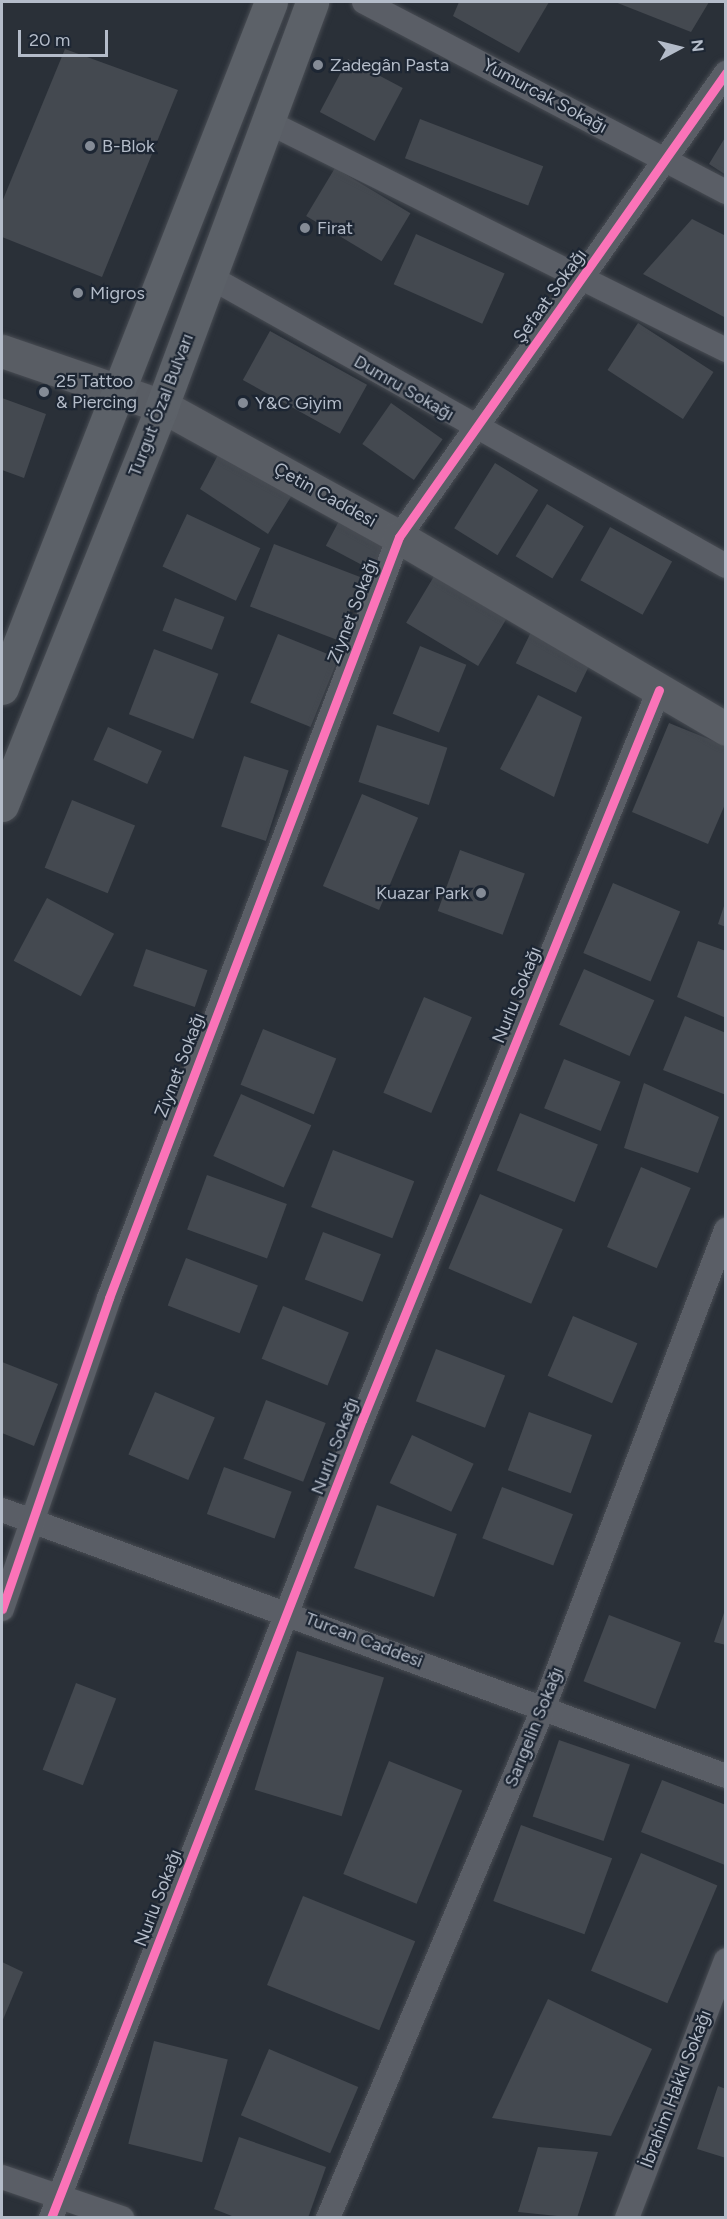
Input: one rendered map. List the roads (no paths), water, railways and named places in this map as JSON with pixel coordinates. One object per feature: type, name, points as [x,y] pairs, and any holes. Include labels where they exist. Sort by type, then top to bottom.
[{"type":"main road","points":[[2,688],[116,388],[272,2]]},
{"type":"main road","name":"Turgut Özal Bulvarı","points":[[2,805],[162,406],[312,2]]},
{"type":"street","name":"Yumurcak Sokağı","points":[[364,2],[726,192]]},
{"type":"street","name":"Şefaat Sokağı","points":[[399,537],[474,428],[582,282],[726,73]]},
{"type":"street","points":[[266,121],[582,282],[726,350]]},
{"type":"street","name":"Dumru Sokağı","points":[[210,277],[474,428],[726,566]]},
{"type":"street","name":"Çetin Caddesi","points":[[2,351],[116,388],[162,406],[399,537],[726,729]]},
{"type":"street","name":"Ziynet Sokağı","points":[[2,1609],[109,1298],[399,537]]},
{"type":"street","name":"Nurlu Sokağı","points":[[55,2207],[288,1611],[659,690]]},
{"type":"street","name":"Sarıgelin Sokağı","points":[[328,2217],[543,1709],[726,1230]]},
{"type":"street","name":"Turcan Caddesi","points":[[2,1510],[288,1611],[543,1709],[726,1776]]},
{"type":"street","name":"İbrahim Hakkı Sokağı","points":[[627,2217],[726,1960]]},
{"type":"street","points":[[2,2176],[55,2207],[122,2217]]},
{"type":"place","name":"Zadegân Pasta","points":[[318,65]]},
{"type":"place","name":"B-Blok","points":[[90,146]]},
{"type":"place","name":"Firat","points":[[305,228]]},
{"type":"place","name":"Migros","points":[[78,293]]},
{"type":"place","name":"25 Tattoo & Piercing","points":[[44,392]]},
{"type":"place","name":"Y&C Giyim","points":[[243,403]]},
{"type":"place","name":"Kuazar Park","points":[[481,893]]}]
